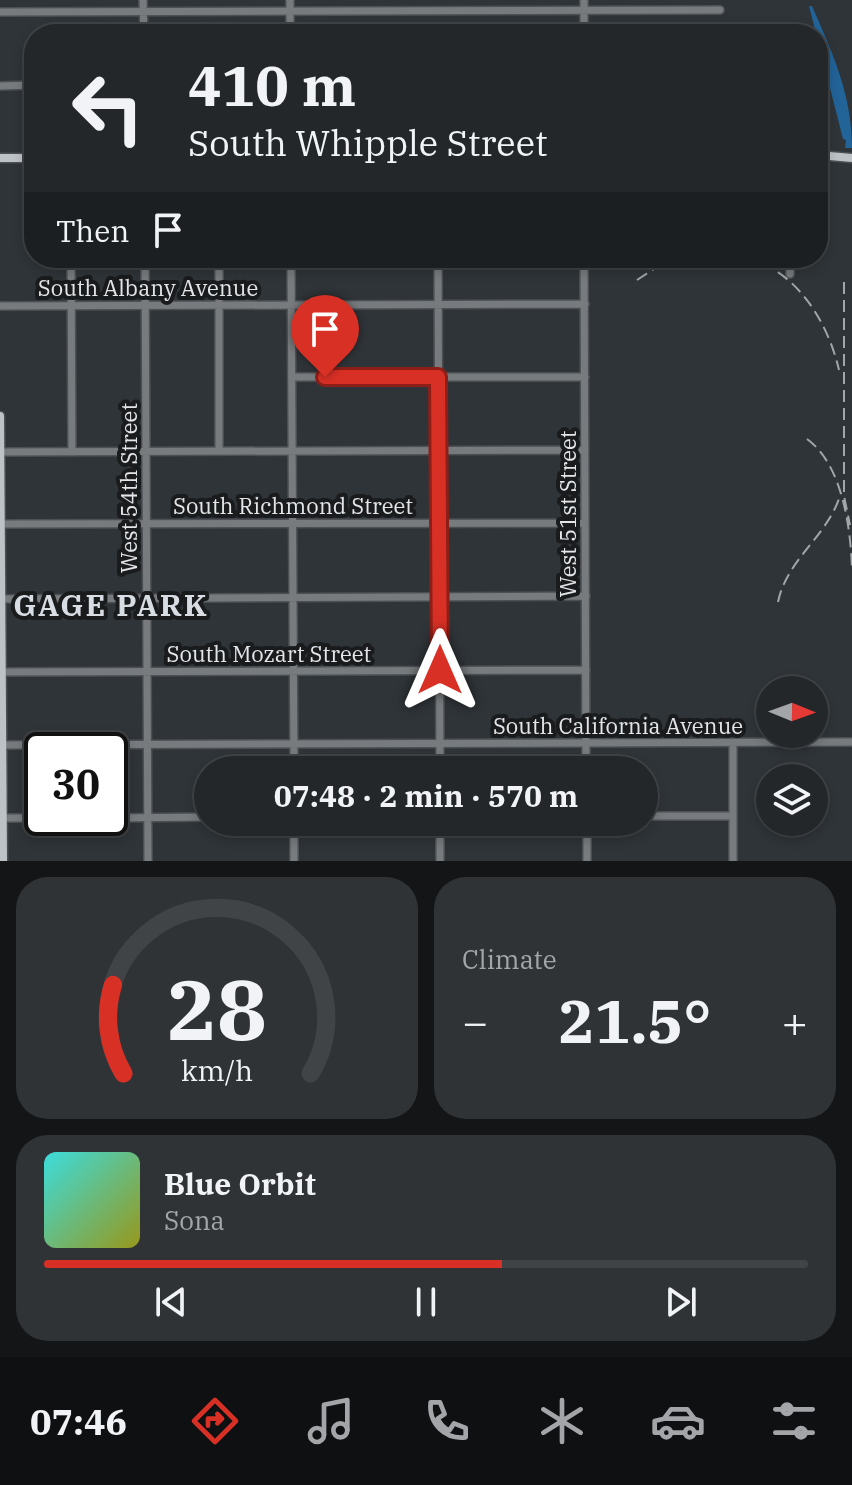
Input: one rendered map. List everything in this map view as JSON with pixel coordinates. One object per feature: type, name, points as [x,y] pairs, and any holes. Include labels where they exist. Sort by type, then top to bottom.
[{"type":"main road","points":[[828,156],[852,155]]},
{"type":"main road","points":[[0,158],[24,158]]},
{"type":"main road","points":[[0,416],[3,861]]},
{"type":"street","points":[[143,0],[144,24]]},
{"type":"street","points":[[290,0],[290,24]]},
{"type":"street","points":[[437,0],[437,10]]},
{"type":"street","points":[[584,0],[584,24]]},
{"type":"street","points":[[0,12],[720,10]]},
{"type":"street","points":[[0,86],[24,85]]},
{"type":"street","points":[[71,268],[72,452]]},
{"type":"street","name":"West 54th Street","points":[[145,268],[148,861]]},
{"type":"street","points":[[219,268],[219,451]]},
{"type":"street","points":[[291,268],[294,756]]},
{"type":"street","points":[[438,268],[440,756]]},
{"type":"street","name":"West 51st Street","points":[[584,268],[586,756]]},
{"type":"street","points":[[790,268],[790,274]]},
{"type":"street","name":"South Albany Avenue","points":[[0,306],[585,304]]},
{"type":"street","points":[[292,377],[585,377]]},
{"type":"street","points":[[0,452],[585,450]]},
{"type":"street","name":"South Richmond Street","points":[[0,524],[585,523]]},
{"type":"street","points":[[1,599],[586,596]]},
{"type":"street","name":"South Mozart Street","points":[[1,672],[586,670]]},
{"type":"street","name":"South California Avenue","points":[[1,745],[852,742]]},
{"type":"street","points":[[733,743],[733,861]]},
{"type":"street","points":[[658,816],[733,816]]},
{"type":"street","points":[[128,818],[194,817]]},
{"type":"street","points":[[1,818],[24,818]]},
{"type":"street","points":[[294,836],[294,861]]},
{"type":"street","points":[[440,836],[440,861]]},
{"type":"street","points":[[587,836],[587,861]]},
{"type":"shaded area","points":[[809,6],[812,6],[820,24],[814,24]]},
{"type":"shaded area","points":[[828,44],[845,92],[852,148],[845,148],[846,140],[843,139],[828,80]]},
{"type":"railway","points":[[637,280],[655,268]]},
{"type":"railway","points":[[771,268],[794,286],[818,316],[839,370]]},
{"type":"railway","points":[[844,282],[844,496],[850,525]]},
{"type":"railway","points":[[807,439],[819,450],[837,481],[847,518],[852,571]]},
{"type":"railway","points":[[778,602],[790,572],[828,521],[841,492]]},
{"type":"district","name":"GAGE PARK","points":[[111,604]]},
{"type":"route","points":[[325,377],[438,377],[440,670]]}]
